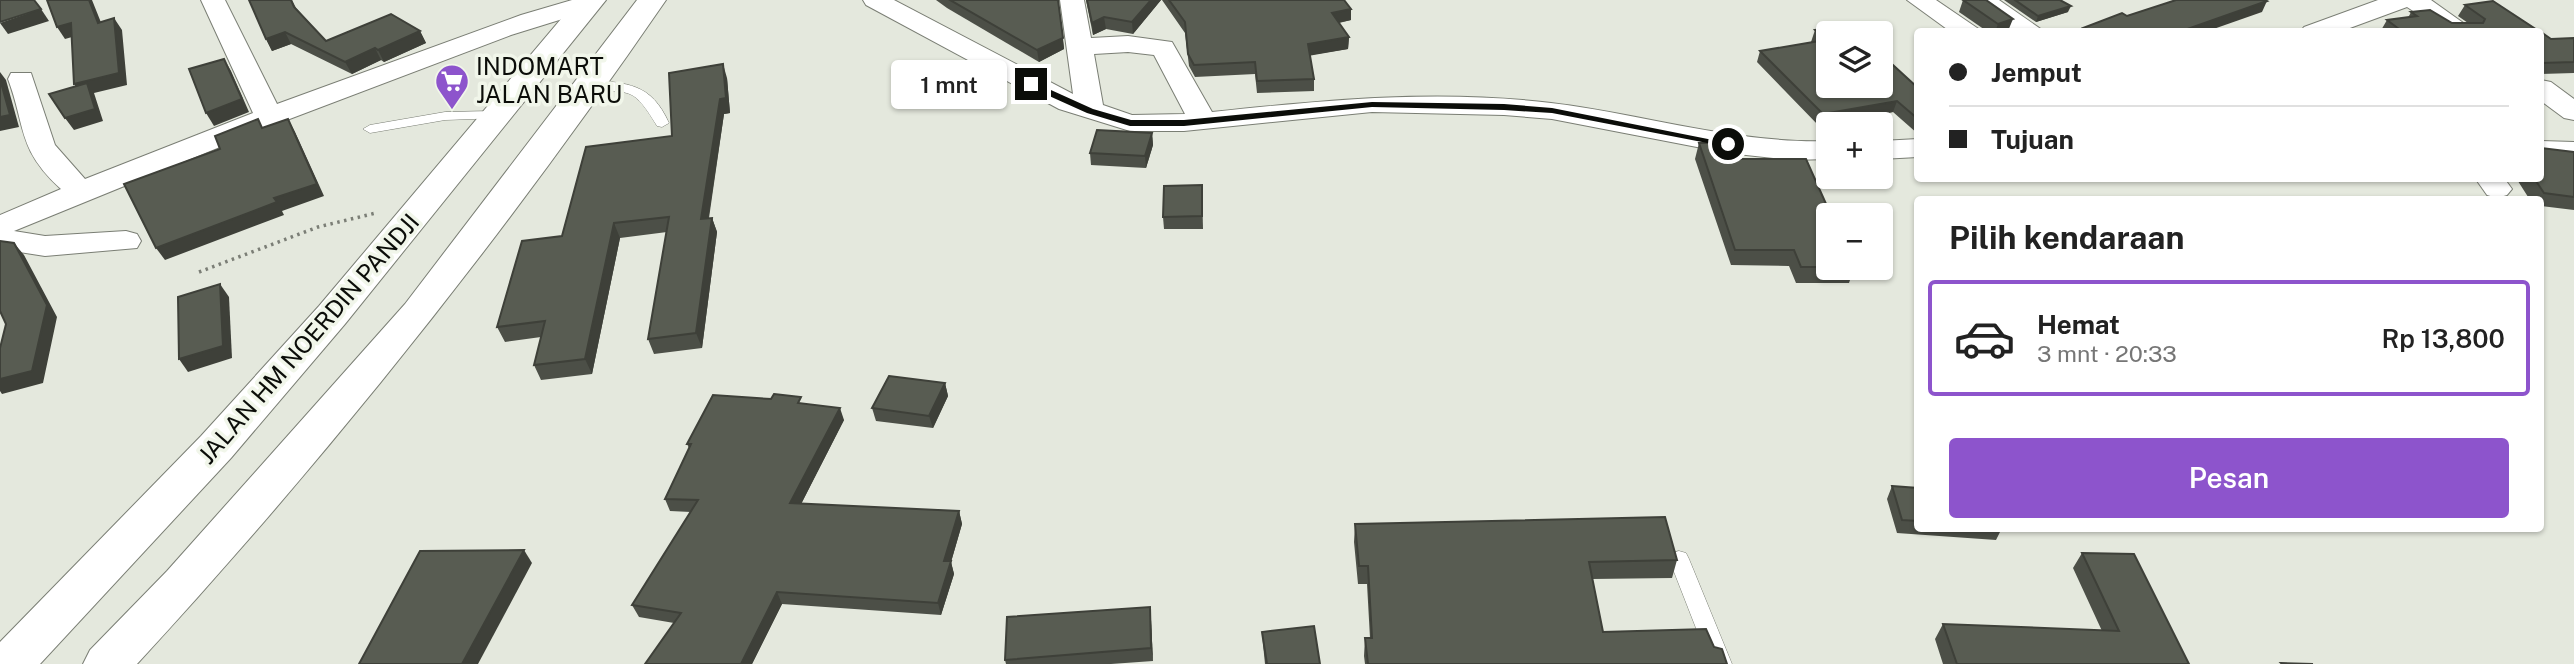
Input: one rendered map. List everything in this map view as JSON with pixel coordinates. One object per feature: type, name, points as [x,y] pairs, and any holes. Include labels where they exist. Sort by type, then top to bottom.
[{"type":"main road","points":[[107,664],[183,584],[418,313],[652,0]]},
{"type":"main road","name":"JALAN HM NOERDIN PANDJI","points":[[10,664],[216,447],[332,316],[482,115],[591,2]]},
{"type":"street","points":[[213,0],[268,117]]},
{"type":"street","points":[[875,0],[1031,84],[1090,111],[1130,123],[1203,121],[1360,105],[1504,107],[1552,111],[1728,144],[1792,151],[1816,150]]},
{"type":"street","points":[[1919,0],[1964,28]]},
{"type":"street","points":[[1982,0],[2026,28]]},
{"type":"street","points":[[2319,0],[2353,17]]},
{"type":"street","points":[[2326,28],[2400,0]]},
{"type":"street","points":[[2414,0],[2457,28]]},
{"type":"street","points":[[1072,1],[1090,111]]},
{"type":"street","points":[[0,226],[81,190],[268,117],[517,11],[591,2]]},
{"type":"street","points":[[1078,47],[1128,44],[1163,48],[1203,121]]},
{"type":"street","points":[[21,79],[32,124],[45,155],[62,176],[81,190]]},
{"type":"street","points":[[2544,90],[2574,112]]},
{"type":"street","points":[[1893,149],[1914,148]]},
{"type":"street","points":[[2544,150],[2574,151]]},
{"type":"street","points":[[0,239],[55,247],[126,241]]},
{"type":"lane","points":[[588,84],[643,93],[657,109],[662,123]]},
{"type":"lane","points":[[370,129],[445,116],[482,115]]},
{"type":"lane","points":[[1679,559],[1721,664]]},
{"type":"path","points":[[199,272],[284,238],[368,213]]},
{"type":"building","points":[[0,0],[34,0],[41,9],[0,22]]},
{"type":"building","points":[[47,0],[89,0],[98,23],[114,18],[119,73],[74,84],[71,23],[57,27]]},
{"type":"building","points":[[249,0],[291,0],[294,7],[326,41],[391,14],[420,31],[345,62],[285,32],[266,39]]},
{"type":"building","points":[[950,0],[1058,0],[1063,38],[1037,50]]},
{"type":"building","points":[[1087,0],[1151,0],[1132,22],[1104,17],[1092,23]]},
{"type":"building","points":[[1169,0],[1344,0],[1351,9],[1332,13],[1349,37],[1308,44],[1314,79],[1257,81],[1255,62],[1194,65],[1188,54],[1185,22]]},
{"type":"building","points":[[1963,0],[1986,0],[2013,19],[1998,24]]},
{"type":"building","points":[[2015,0],[2060,0],[2071,6],[2038,16]]},
{"type":"building","points":[[2176,0],[2267,1],[2190,28],[2083,28],[2122,13],[2127,16]]},
{"type":"building","points":[[2493,1],[2534,28],[2398,28],[2387,20],[2417,16],[2411,12],[2430,10],[2452,23],[2483,23],[2485,19],[2465,5]]},
{"type":"building","points":[[2544,34],[2551,39],[2574,38],[2574,62],[2544,63]]},
{"type":"building","points":[[1816,42],[1816,98],[1893,98],[1893,65],[1914,84],[1914,116],[1897,101],[1821,112],[1760,51]]},
{"type":"building","points":[[224,59],[242,99],[206,113],[189,69]]},
{"type":"building","points":[[723,64],[726,98],[720,99],[701,219],[712,218],[696,333],[648,339],[669,217],[614,223],[585,359],[534,365],[545,321],[497,327],[522,241],[562,236],[586,147],[672,136],[669,73]]},
{"type":"building","points":[[0,79],[10,115],[0,117]]},
{"type":"building","points":[[87,83],[95,109],[65,118],[49,94]]},
{"type":"building","points":[[258,119],[262,128],[288,119],[317,184],[274,198],[277,202],[156,248],[124,184],[220,149],[215,136]]},
{"type":"building","points":[[1097,130],[1152,133],[1145,156],[1090,153]]},
{"type":"building","points":[[1699,143],[1728,143],[1733,159],[1806,159],[1816,181],[1816,189],[1819,189],[1826,203],[1816,203],[1816,267],[1801,267],[1794,250],[1735,250]]},
{"type":"building","points":[[2544,148],[2574,152],[2574,197],[2544,193],[2537,182],[2544,182]]},
{"type":"building","points":[[1202,185],[1202,216],[1163,217],[1164,186]]},
{"type":"building","points":[[0,241],[14,243],[47,305],[32,371],[0,379],[0,348],[6,324],[0,311]]},
{"type":"building","points":[[220,284],[223,346],[179,359],[178,297]]},
{"type":"building","points":[[889,376],[945,383],[929,416],[872,408]]},
{"type":"building","points":[[774,394],[801,397],[798,403],[840,408],[790,503],[959,511],[944,561],[951,561],[938,603],[777,592],[741,664],[645,664],[681,613],[632,605],[698,500],[665,499],[691,444],[687,444],[713,395],[771,399]]},
{"type":"building","points":[[1892,486],[1914,488],[1914,521],[1902,520]]},
{"type":"building","points":[[1665,517],[1677,560],[1589,562],[1603,632],[1706,629],[1714,647],[1722,649],[1727,664],[1368,664],[1365,638],[1372,638],[1368,566],[1359,566],[1355,524]]},
{"type":"building","points":[[524,550],[462,664],[359,664],[420,551]]},
{"type":"building","points":[[2082,553],[2134,554],[2189,664],[1957,664],[1943,624],[2119,631]]},
{"type":"building","points":[[1150,607],[1151,648],[1005,660],[1007,617]]},
{"type":"building","points":[[1314,626],[1320,664],[1267,664],[1262,632]]},
{"type":"place","name":"INDOMART JALAN BARU","points":[[452,111]]},
{"type":"route","points":[[1031,84],[1069,103],[1130,123],[1184,123],[1372,104],[1504,107],[1552,111],[1728,144]]}]
